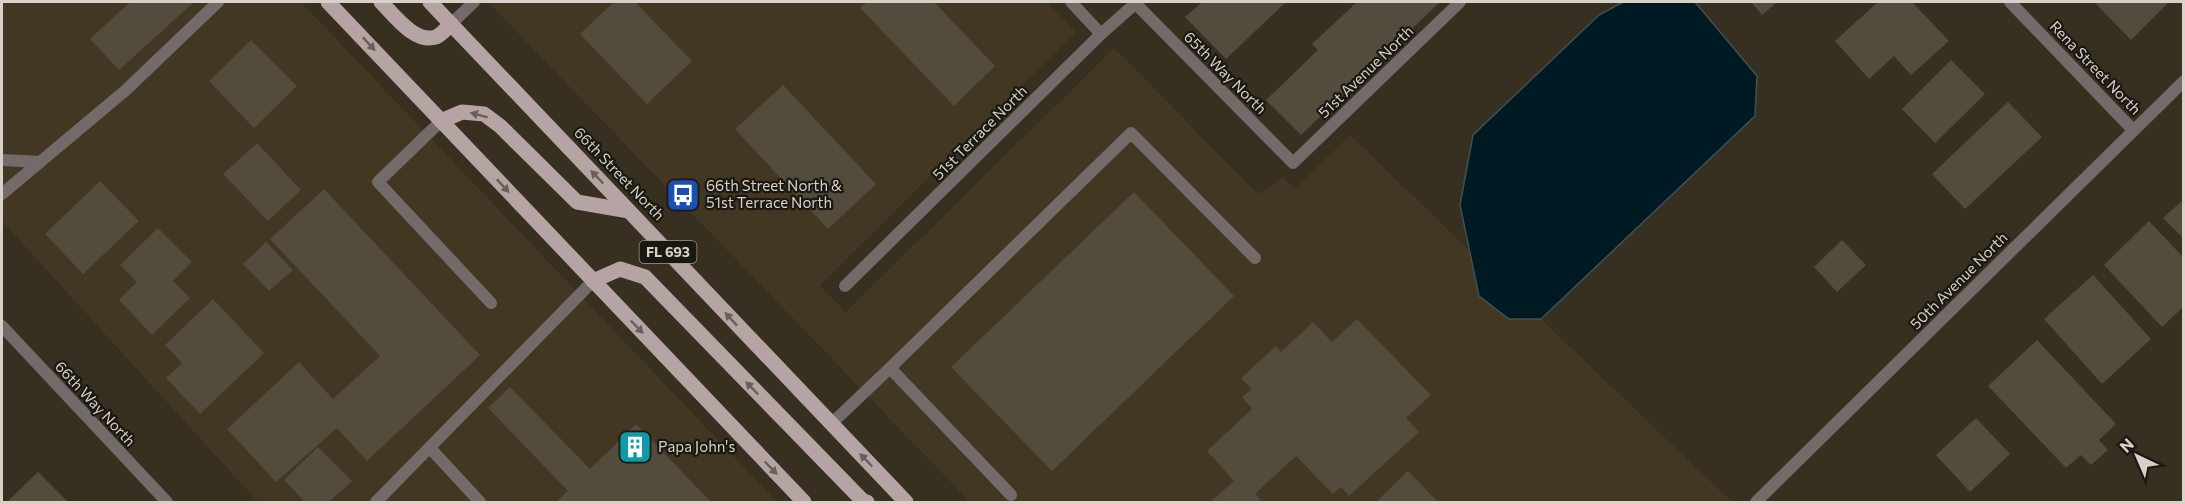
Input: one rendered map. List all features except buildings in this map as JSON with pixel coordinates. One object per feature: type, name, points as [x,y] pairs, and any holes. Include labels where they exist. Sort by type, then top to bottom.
[{"type":"main road","points":[[328,2],[804,502]]},
{"type":"main road","points":[[381,2],[405,26],[421,37],[437,37],[452,24]]},
{"type":"main road","name":"66th Street North","points":[[430,2],[906,502]]},
{"type":"main road","points":[[441,121],[462,112],[484,114],[500,126],[577,202],[629,210]]},
{"type":"main road","points":[[593,281],[620,269],[645,277],[815,453],[863,501],[867,502]]},
{"type":"street","points":[[2,194],[126,90],[218,2]]},
{"type":"street","points":[[452,24],[474,2]]},
{"type":"street","points":[[1071,2],[1101,34]]},
{"type":"street","name":"51st Terrace North","points":[[845,286],[1136,2]]},
{"type":"street","name":"65th Way North","points":[[1136,2],[1293,163]]},
{"type":"street","name":"51st Avenue North","points":[[1293,163],[1460,2]]},
{"type":"street","name":"Rena Street North","points":[[2010,2],[2133,130]]},
{"type":"street","name":"50th Avenue North","points":[[1756,502],[2184,81]]},
{"type":"street","points":[[441,121],[378,182],[491,303]]},
{"type":"street","points":[[831,424],[1131,133],[1255,258]]},
{"type":"street","points":[[2,160],[40,162]]},
{"type":"street","points":[[376,502],[593,281]]},
{"type":"street","name":"66th Way North","points":[[2,326],[166,502]]},
{"type":"street","points":[[890,368],[1011,495]]},
{"type":"street","points":[[430,448],[480,502]]},
{"type":"shaded area","points":[[2,2],[301,2],[777,502],[258,502],[2,221]]},
{"type":"shaded area","points":[[488,2],[1047,2],[1076,32],[820,285],[846,312],[1114,48],[1258,194],[1283,177],[1295,189],[1350,135],[1469,250],[1479,296],[1509,319],[1541,319],[1731,501],[970,502]]},
{"type":"water","points":[[1623,2],[1695,2],[1757,76],[1755,116],[1541,319],[1509,319],[1479,296],[1460,205],[1473,135],[1599,15]]},
{"type":"place","name":"66th Street North & 51st Terrace North","points":[[683,195]]},
{"type":"place","name":"Papa John's","points":[[635,447]]}]
